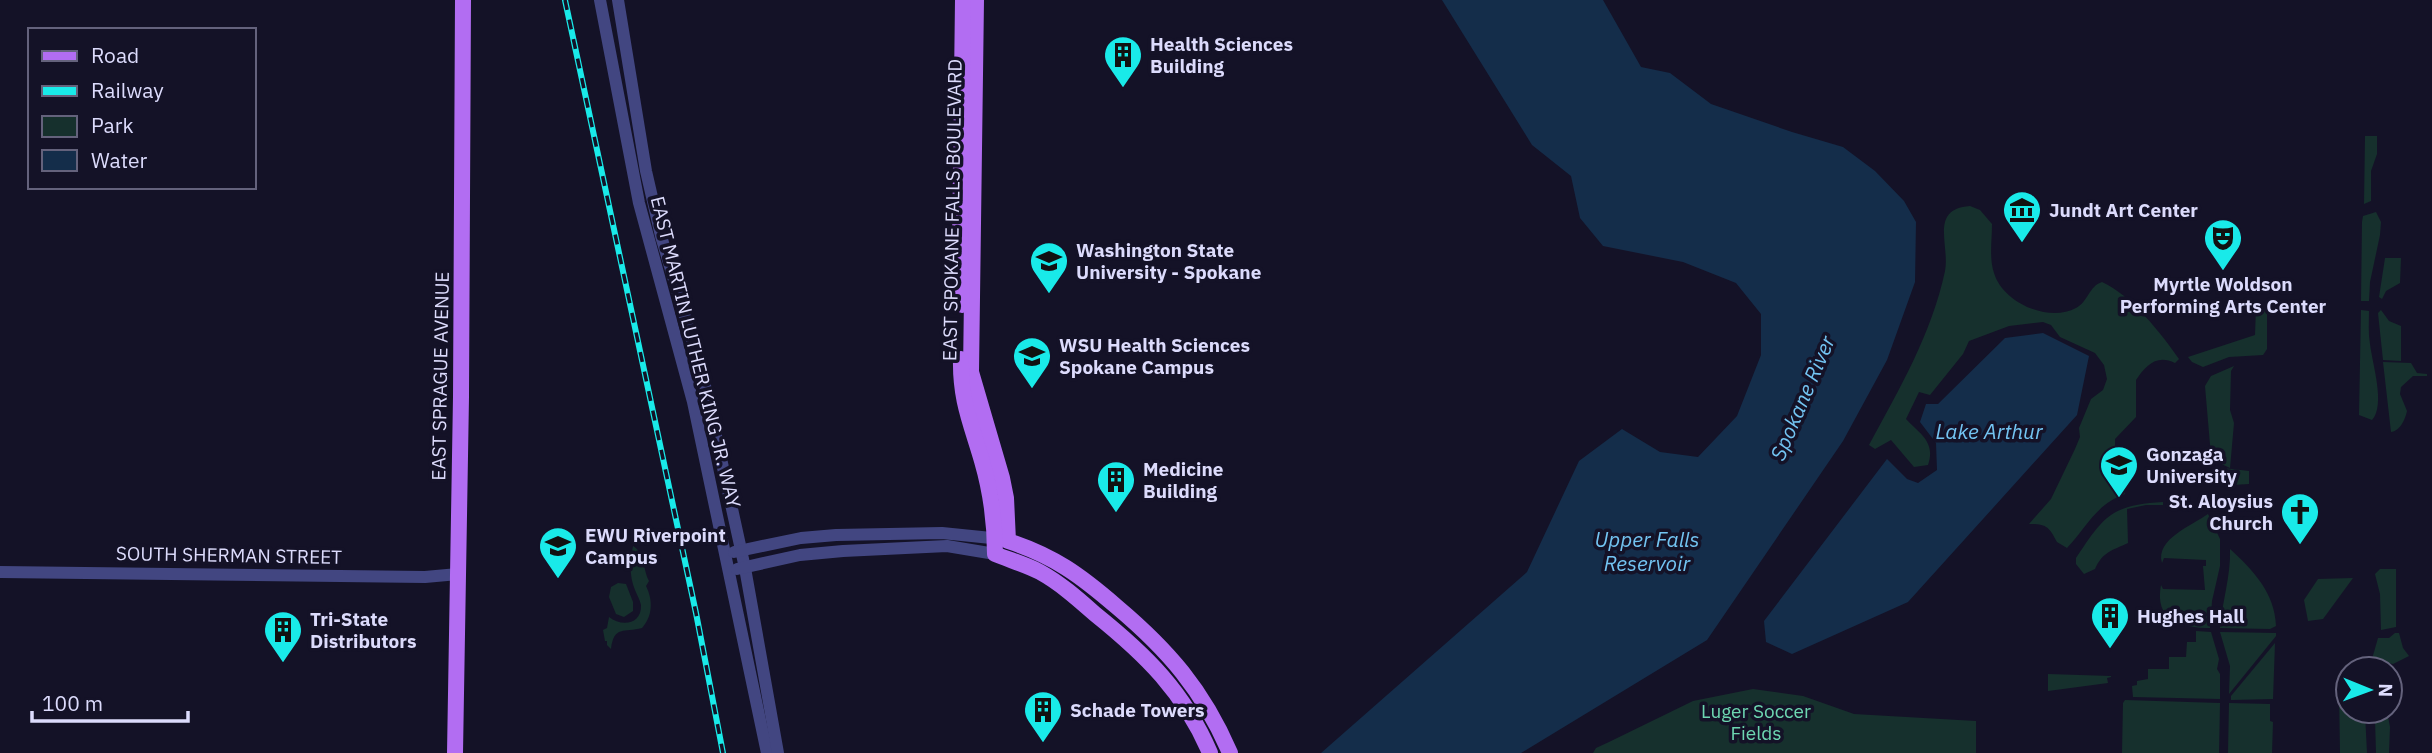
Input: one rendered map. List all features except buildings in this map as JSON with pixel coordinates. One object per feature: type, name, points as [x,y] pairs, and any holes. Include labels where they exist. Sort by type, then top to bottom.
[{"type":"main road","name":"EAST SPRAGUE AVENUE","points":[[455,753],[463,0]]},
{"type":"main road","name":"EAST SPOKANE FALLS BOULEVARD","points":[[963,0],[961,385],[991,497],[1001,548]]},
{"type":"main road","name":"EAST SPOKANE FALLS BOULEVARD","points":[[976,0],[971,372],[1006,498],[1001,548]]},
{"type":"main road","points":[[1001,548],[1070,593],[1146,656],[1189,710],[1210,753]]},
{"type":"main road","points":[[1001,548],[1035,550],[1070,569],[1158,643],[1194,685],[1230,753]]},
{"type":"street","name":"EAST MARTIN LUTHER KING JR. WAY","points":[[600,0],[639,203],[693,402],[766,753]]},
{"type":"street","name":"EAST MARTIN LUTHER KING JR. WAY","points":[[618,0],[652,198],[704,381],[745,568],[778,753]]},
{"type":"street","points":[[726,554],[801,538],[836,535],[942,533],[1001,548]]},
{"type":"street","points":[[729,571],[819,552],[917,547],[1001,548]]},
{"type":"street","name":"SOUTH SHERMAN STREET","points":[[0,572],[425,577],[458,575]]},
{"type":"green space","points":[[2365,136],[2377,136],[2377,154],[2371,171],[2371,201],[2364,204]]},
{"type":"green space","points":[[1970,206],[1980,210],[1992,224],[1992,267],[1999,284],[2017,301],[2041,311],[2065,312],[2080,305],[2094,287],[2102,282],[2134,305],[2179,359],[2175,363],[2157,360],[2136,380],[2136,417],[2115,439],[2115,453],[2106,457],[2109,465],[2121,473],[2125,494],[2099,510],[2067,548],[2057,542],[2047,527],[2029,524],[2051,499],[2080,437],[2079,428],[2091,399],[2103,390],[2107,379],[2104,365],[2095,353],[2060,337],[2051,325],[2043,322],[2009,326],[1969,341],[1963,354],[1930,395],[1919,392],[1906,419],[1928,444],[1928,465],[1914,467],[1891,440],[1875,449],[1869,445],[1913,361],[1932,317],[1945,271],[1945,221],[1957,209]]},
{"type":"green space","points":[[2376,212],[2381,222],[2380,235],[2370,282],[2369,301],[2361,301],[2363,216]]},
{"type":"green space","points":[[2385,258],[2401,258],[2400,283],[2386,291],[2382,299],[2379,297]]},
{"type":"green space","points":[[2264,304],[2267,307],[2267,349],[2263,355],[2229,357],[2203,367],[2188,357],[2255,335],[2256,307]]},
{"type":"green space","points":[[2361,310],[2369,311],[2369,340],[2377,383],[2378,404],[2372,420],[2359,415]]},
{"type":"green space","points":[[2381,310],[2389,321],[2401,326],[2401,361],[2383,360],[2378,313]]},
{"type":"green space","points":[[2383,362],[2411,363],[2417,373],[2427,374],[2413,376],[2401,387],[2400,394],[2407,411],[2402,424],[2391,432]]},
{"type":"green space","points":[[2234,366],[2231,371],[2230,410],[2234,423],[2230,468],[2211,456],[2205,386],[2211,376]]},
{"type":"green space","points":[[2215,467],[2249,471],[2249,484],[2216,486],[2210,477],[2210,472]]},
{"type":"green space","points":[[2163,502],[2163,505],[2127,509],[2128,543],[2108,552],[2095,569],[2084,574],[2076,564],[2076,558],[2110,515],[2131,506]]},
{"type":"green space","points":[[2208,514],[2220,539],[2220,566],[2212,601],[2210,628],[2189,626],[2172,620],[2162,607],[2160,597],[2161,585],[2163,589],[2205,590],[2203,566],[2206,566],[2206,560],[2164,558],[2162,563],[2161,554],[2177,534]]},
{"type":"green space","points":[[633,546],[642,557],[649,581],[646,586],[651,602],[650,613],[642,628],[617,633],[611,649],[605,641],[603,630],[607,628],[609,617],[625,623],[634,620],[640,612],[641,603],[631,573]]},
{"type":"green space","points":[[2230,549],[2247,565],[2267,593],[2275,614],[2276,626],[2270,629],[2220,628]]},
{"type":"green space","points":[[2380,569],[2396,569],[2396,627],[2381,630],[2380,594],[2375,574]]},
{"type":"green space","points":[[2353,578],[2323,619],[2308,621],[2304,600],[2318,579]]},
{"type":"green space","points":[[618,583],[626,584],[633,602],[633,611],[624,617],[616,614],[609,597],[611,587]]},
{"type":"green space","points":[[2196,631],[2211,632],[2219,659],[2217,669],[2220,674],[2220,699],[2133,697],[2132,686],[2137,685],[2137,681],[2148,679],[2148,669],[2169,669],[2169,657],[2186,657],[2187,642],[2196,642]]},
{"type":"green space","points":[[2220,632],[2276,633],[2229,694],[2230,666]]},
{"type":"green space","points":[[2399,633],[2403,648],[2409,656],[2404,658],[2404,655],[2373,655],[2378,638],[2389,638]]},
{"type":"green space","points":[[2275,643],[2273,699],[2231,700],[2231,696]]},
{"type":"green space","points":[[2048,674],[2111,677],[2107,678],[2108,683],[2048,691]]},
{"type":"green space","name":"Luger Soccer Fields","points":[[1753,689],[1803,696],[1854,714],[1976,721],[1976,753],[1593,753],[1596,748],[1693,701]]},
{"type":"green space","points":[[2125,700],[2220,703],[2219,753],[2122,753]]},
{"type":"green space","points":[[2229,703],[2270,704],[2270,721],[2273,722],[2272,753],[2228,753]]},
{"type":"green space","points":[[2340,725],[2366,725],[2367,753],[2340,753]]},
{"type":"green space","points":[[2375,725],[2390,725],[2389,753],[2376,753]]},
{"type":"water","name":"Upper Falls Reservoir","points":[[1442,0],[1603,0],[1641,67],[1670,73],[1711,104],[1843,147],[1875,171],[1904,201],[1916,222],[1915,282],[1887,360],[1843,441],[1707,640],[1521,753],[1321,753],[1527,572],[1579,461],[1622,429],[1660,452],[1698,457],[1737,416],[1761,355],[1761,314],[1736,283],[1683,262],[1603,246],[1580,218],[1571,176],[1532,145]]},
{"type":"water","name":"Lake Arthur","points":[[2043,333],[2089,356],[2077,415],[1908,602],[1792,654],[1766,642],[1764,621],[1887,459],[1907,479],[1918,483],[1937,470],[1936,443],[1920,422],[1926,404],[1938,404],[2005,338]]},
{"type":"railway","points":[[565,0],[696,613],[723,753]]},
{"type":"place","name":"Health Sciences Building","points":[[1123,89]]},
{"type":"place","name":"Jundt Art Center","points":[[2022,244]]},
{"type":"place","name":"Myrtle Woldson Performing Arts Center","points":[[2223,272]]},
{"type":"place","name":"Washington State University - Spokane","points":[[1049,295]]},
{"type":"place","name":"WSU Health Sciences Spokane Campus","points":[[1032,390]]},
{"type":"place","name":"Gonzaga University","points":[[2119,499]]},
{"type":"place","name":"Medicine Building","points":[[1116,514]]},
{"type":"place","name":"St. Aloysius Church","points":[[2300,546]]},
{"type":"place","name":"EWU Riverpoint Campus","points":[[558,580]]},
{"type":"place","name":"Hughes Hall","points":[[2110,650]]},
{"type":"place","name":"Tri-State Distributors","points":[[283,664]]},
{"type":"place","name":"Schade Towers","points":[[1043,744]]},
{"type":"water label","name":"Spokane River","points":[[1802,398]]}]
